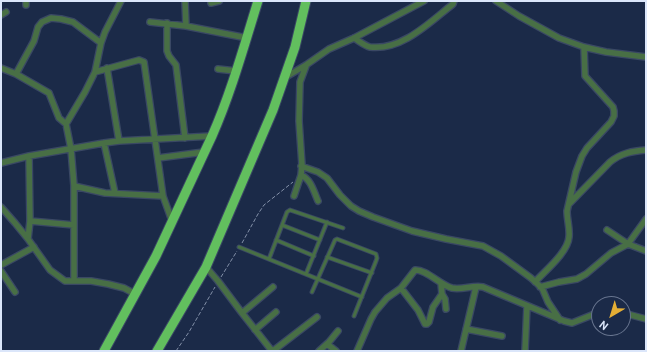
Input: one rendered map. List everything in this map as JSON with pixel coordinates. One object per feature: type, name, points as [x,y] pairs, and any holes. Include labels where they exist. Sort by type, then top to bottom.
[{"type":"highway","points":[[104,351],[156,256],[212,136],[236,71],[258,1]]},
{"type":"highway","points":[[157,351],[206,267],[273,110],[294,47],[306,1]]},
{"type":"street","points":[[66,124],[95,72],[101,44],[121,1]]},
{"type":"street","points":[[185,1],[186,26]]},
{"type":"street","points":[[211,3],[219,1]]},
{"type":"street","points":[[284,78],[329,49],[354,38],[424,1]]},
{"type":"street","points":[[354,38],[369,47],[383,47],[397,43],[416,34],[453,4],[454,1]]},
{"type":"street","points":[[496,1],[519,16],[559,38],[584,47],[646,58]]},
{"type":"street","points":[[16,74],[34,41],[38,27],[42,22],[51,18],[73,22],[101,44]]},
{"type":"street","points":[[150,22],[186,26],[247,38]]},
{"type":"street","points":[[166,23],[167,51],[176,65],[185,138]]},
{"type":"street","points":[[535,282],[563,252],[567,245],[570,232],[567,217],[568,205],[576,172],[582,156],[587,148],[612,122],[614,116],[613,107],[584,76],[584,47]]},
{"type":"street","points":[[95,72],[139,60],[144,62],[163,196],[172,222]]},
{"type":"street","points":[[294,196],[301,175],[299,121],[300,82],[306,65]]},
{"type":"street","points":[[1,68],[16,74],[49,92],[59,118],[66,124],[71,149],[74,186],[74,280]]},
{"type":"street","points":[[107,68],[119,141]]},
{"type":"street","points":[[218,69],[236,71]]},
{"type":"street","points":[[1,163],[29,156],[119,141],[212,136]]},
{"type":"street","points":[[104,143],[115,193]]},
{"type":"street","points":[[568,205],[616,157],[634,151],[646,150]]},
{"type":"street","points":[[158,158],[204,152]]},
{"type":"street","points":[[28,239],[30,220],[29,156]]},
{"type":"street","points":[[301,166],[318,172],[327,178],[340,195],[351,206],[359,211],[412,231],[446,240],[482,246],[501,256],[542,288],[548,302],[560,320]]},
{"type":"street","points":[[301,175],[310,183],[318,201]]},
{"type":"street","points":[[74,186],[105,193],[163,196]]},
{"type":"street","points":[[1,207],[28,239],[50,270],[65,281],[91,281],[108,284],[124,288],[135,294]]},
{"type":"street","points":[[30,220],[74,225]]},
{"type":"street","points":[[540,286],[570,281],[586,274],[611,253],[628,244],[646,220]]},
{"type":"street","points":[[606,230],[628,244],[646,251]]},
{"type":"street","points":[[1,265],[34,247]]},
{"type":"street","points":[[206,267],[218,280],[272,351],[317,317]]},
{"type":"street","points":[[357,351],[375,312],[387,298],[401,288],[418,269],[450,288],[460,289],[483,287],[560,320],[572,323],[591,315]]},
{"type":"street","points":[[1,271],[15,292]]},
{"type":"street","points":[[441,283],[446,309]]},
{"type":"street","points":[[461,351],[476,287]]},
{"type":"street","points":[[242,313],[274,288]]},
{"type":"street","points":[[401,288],[418,310],[425,324],[429,322],[433,307],[442,294]]},
{"type":"street","points":[[525,351],[527,306]]},
{"type":"street","points":[[255,330],[276,312]]},
{"type":"street","points":[[631,315],[646,319]]},
{"type":"street","points":[[466,329],[502,336]]},
{"type":"street","points":[[318,351],[327,344],[338,331]]},
{"type":"street","points":[[327,344],[336,351]]},
{"type":"lane","points":[[269,259],[282,225],[290,210],[343,228]]},
{"type":"lane","points":[[306,274],[327,222]]},
{"type":"lane","points":[[282,225],[320,240]]},
{"type":"lane","points":[[312,292],[334,241],[337,239],[376,254],[377,258],[372,273],[354,316]]},
{"type":"lane","points":[[276,240],[314,256]]},
{"type":"lane","points":[[239,247],[362,297]]},
{"type":"lane","points":[[327,257],[372,273]]},
{"type":"path","points":[[176,351],[264,205],[301,175]]}]
